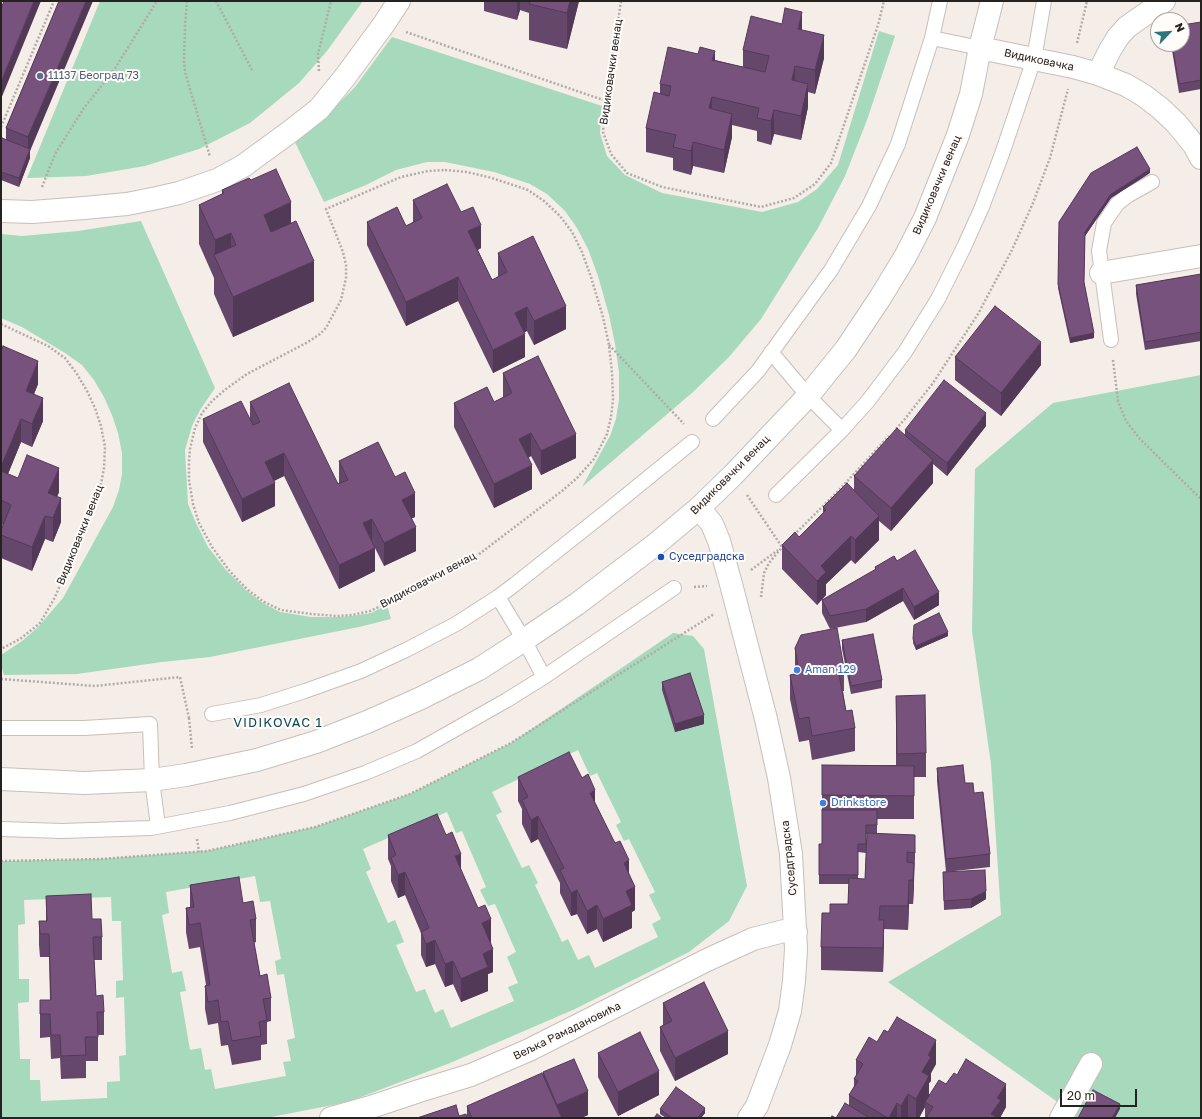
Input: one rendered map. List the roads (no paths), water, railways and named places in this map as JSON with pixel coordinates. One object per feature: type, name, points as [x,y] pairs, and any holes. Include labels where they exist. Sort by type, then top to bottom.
[{"type":"street","points":[[1,211],[32,212],[127,204],[157,198],[217,180],[243,166],[319,109],[384,24],[399,1]]},
{"type":"street","name":"Видиковачки венац","points":[[1,779],[84,783],[152,780],[257,760],[316,742],[419,700],[479,669],[577,604],[656,544],[699,508],[734,475],[808,396],[846,349],[880,298],[905,257],[925,218],[958,135],[971,94],[980,48],[992,1]]},
{"type":"street","points":[[1098,74],[1118,37],[1127,27],[1164,1]]},
{"type":"street","name":"Видиковачка","points":[[980,48],[1073,66],[1126,85],[1142,94],[1176,123],[1194,145],[1201,158]]},
{"type":"street","points":[[1101,273],[1201,256]]},
{"type":"street","name":"Суседградска","points":[[699,508],[712,524],[719,541],[734,595],[779,778],[791,854],[796,932],[794,981],[790,1010],[780,1045],[756,1106],[749,1118]]},
{"type":"street","name":"Вељка Рамадановића","points":[[332,1118],[470,1075],[530,1050],[707,960],[754,939],[784,931],[796,932]]},
{"type":"street","points":[[1061,1118],[1091,1064]]},
{"type":"lane","points":[[713,419],[758,371],[772,352],[831,270],[869,206],[898,144],[932,38],[940,1]]},
{"type":"lane","points":[[776,495],[842,430],[868,401],[905,352],[938,299],[982,207],[1002,154],[1034,59],[1044,1]]},
{"type":"lane","points":[[932,38],[980,48]]},
{"type":"lane","points":[[1110,340],[1099,251],[1104,223],[1117,204],[1127,196],[1152,182]]},
{"type":"lane","points":[[772,352],[808,396],[842,430]]},
{"type":"lane","points":[[212,714],[260,705],[361,671],[406,650],[443,630],[498,597],[692,442]]},
{"type":"lane","points":[[1,829],[62,831],[151,828],[230,813],[282,800],[365,773],[417,751],[507,700],[544,677],[674,588]]},
{"type":"lane","points":[[498,597],[544,677]]},
{"type":"lane","points":[[1,728],[84,728],[150,724],[152,780],[158,826]]},
{"type":"place","name":"11137 Београд 73","points":[[40,76]]},
{"type":"place","name":"Суседградска","points":[[661,557]]},
{"type":"place","name":"Aman 129","points":[[797,670]]},
{"type":"place","name":"Drinkstore","points":[[823,803]]},
{"type":"district","name":"VIDIKOVAC 1","points":[[278,723]]}]
